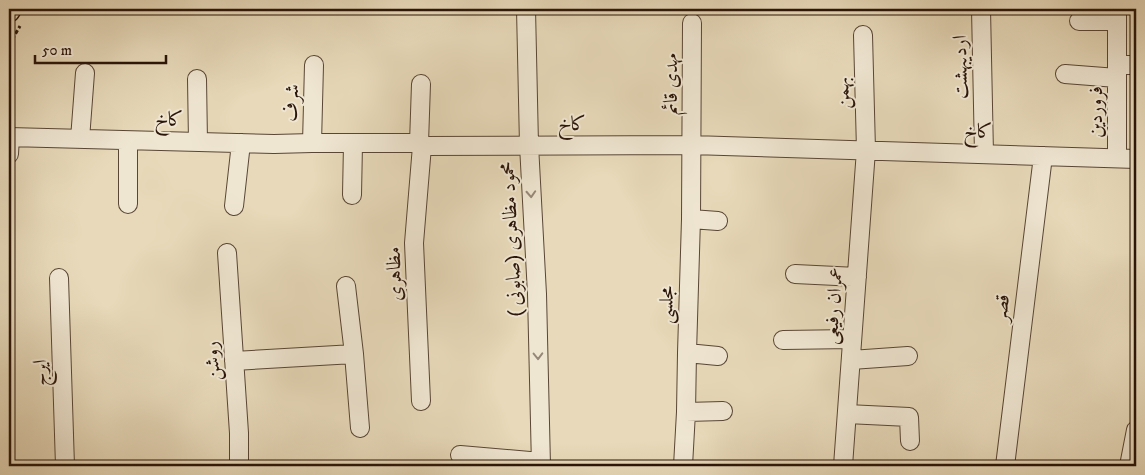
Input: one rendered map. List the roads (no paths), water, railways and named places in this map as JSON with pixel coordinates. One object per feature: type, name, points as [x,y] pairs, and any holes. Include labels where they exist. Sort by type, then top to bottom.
[{"type":"street","name":"محمود مظاهری (صابونی )","points":[[526,9],[529,145],[537,294],[541,464]]},
{"type":"street","name":"اردیبهشت","points":[[981,9],[984,154]]},
{"type":"street","points":[[1079,21],[1117,15]]},
{"type":"street","name":"فروردین","points":[[1117,15],[1117,158]]},
{"type":"street","name":"مهدی قائم","points":[[692,23],[692,144]]},
{"type":"street","name":"بهمن","points":[[863,34],[866,150]]},
{"type":"street","name":"شرف","points":[[312,143],[314,65]]},
{"type":"street","name":"فروردین","points":[[1117,72],[1136,65]]},
{"type":"street","points":[[1065,74],[1117,72]]},
{"type":"street","points":[[80,139],[85,73]]},
{"type":"street","points":[[197,79],[198,142]]},
{"type":"street","name":"مظاهری","points":[[421,84],[420,144],[414,243],[421,401]]},
{"type":"street","name":"کاخ","points":[[9,143],[80,139],[241,144],[692,144],[1136,159]]},
{"type":"street","points":[[128,140],[128,204]]},
{"type":"street","points":[[234,206],[241,144]]},
{"type":"street","points":[[352,195],[354,144]]},
{"type":"street","name":"مجلسی","points":[[684,466],[692,144]]},
{"type":"street","name":"عمران رفیعی","points":[[843,466],[866,150]]},
{"type":"street","name":"قصر","points":[[1005,466],[1043,156]]},
{"type":"street","points":[[691,219],[718,220]]},
{"type":"street","name":"روشن","points":[[227,253],[240,466]]},
{"type":"street","points":[[795,274],[857,277]]},
{"type":"street","name":"ایرج","points":[[59,278],[65,466]]},
{"type":"street","points":[[346,286],[360,428]]},
{"type":"street","points":[[783,340],[852,339]]},
{"type":"street","points":[[234,361],[354,354]]},
{"type":"street","points":[[687,354],[718,356]]},
{"type":"street","points":[[851,360],[908,356]]},
{"type":"street","points":[[686,412],[723,411]]},
{"type":"street","points":[[847,414],[909,417],[910,442]]},
{"type":"street","points":[[1129,466],[1136,430]]},
{"type":"street","points":[[460,454],[541,464]]}]
